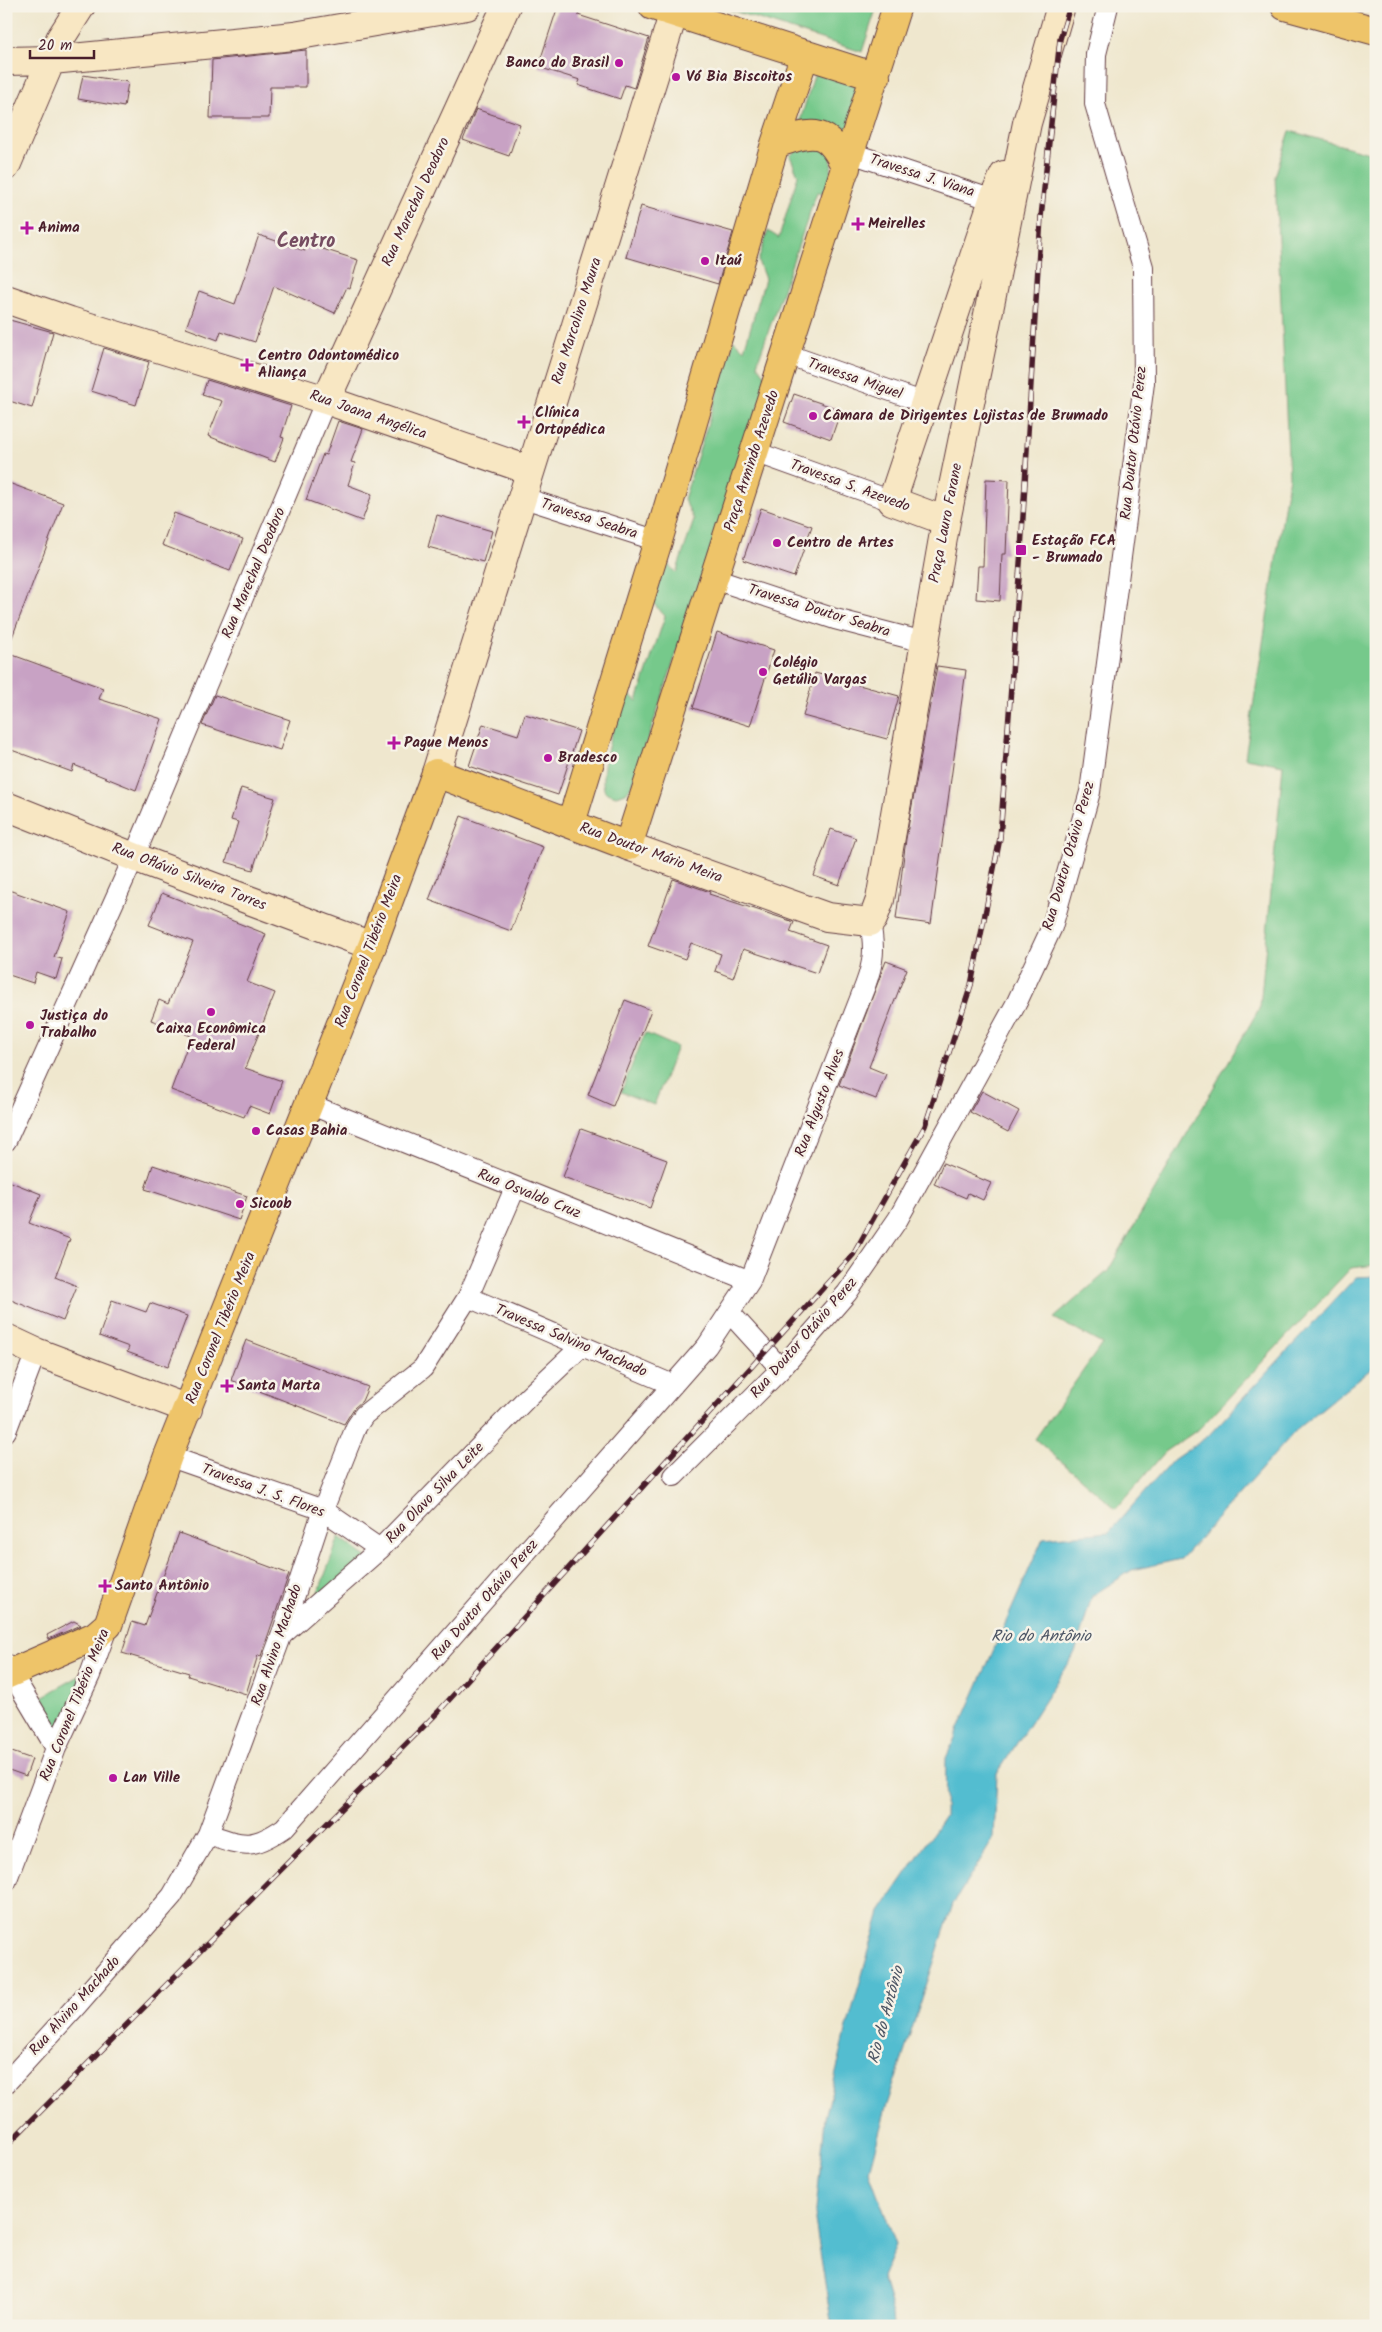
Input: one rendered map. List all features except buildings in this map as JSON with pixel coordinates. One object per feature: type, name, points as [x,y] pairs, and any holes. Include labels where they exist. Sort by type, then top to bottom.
[{"type":"main road","points":[[6,166],[60,39],[81,6]]},
{"type":"main road","points":[[6,61],[52,60],[294,36],[467,6]]},
{"type":"main road","name":"Rua Marechal Deodoro","points":[[326,400],[506,6]]},
{"type":"main road","name":"Praça Armindo Azevedo","points":[[628,846],[898,6]]},
{"type":"main road","name":"Praça Lauro Farane","points":[[870,922],[880,900],[946,521],[1027,123],[1060,6]]},
{"type":"main road","points":[[1285,6],[1376,32]]},
{"type":"main road","points":[[664,9],[876,77]]},
{"type":"main road","name":"Rua Marcolino Moura","points":[[436,773],[521,497],[664,9]]},
{"type":"main road","points":[[571,823],[658,541],[775,144],[804,54]]},
{"type":"main road","name":"Praça Lauro Farane","points":[[892,501],[993,200],[1027,123]]},
{"type":"main road","points":[[775,144],[806,133],[820,135],[848,161]]},
{"type":"main road","name":"Rua Joana Angélica","points":[[6,299],[79,324],[326,400],[529,470]]},
{"type":"main road","name":"Travessa S. Azevedo","points":[[892,501],[946,521]]},
{"type":"main road","name":"Rua Doutor Mário Meira","points":[[436,773],[628,846],[827,917],[870,922]]},
{"type":"main road","name":"Rua Coronel Tibério Meira","points":[[108,1625],[168,1456],[372,946],[436,773]]},
{"type":"main road","name":"Rua Oflávio Silveira Torres","points":[[6,806],[134,857],[372,946]]},
{"type":"main road","points":[[6,1338],[36,1352],[188,1409]]},
{"type":"main road","points":[[8,1670],[94,1636],[108,1625]]},
{"type":"street","name":"Rua Doutor Otávio Perez","points":[[674,1476],[780,1369],[847,1293],[898,1218],[1017,1002],[1052,927],[1090,792],[1144,383],[1142,267],[1095,104],[1096,54],[1108,6]]},
{"type":"street","name":"Travessa J. Viana","points":[[848,161],[993,200]]},
{"type":"street","name":"Travessa Miguel","points":[[786,354],[925,403]]},
{"type":"street","name":"Rua Marechal Deodoro","points":[[6,1141],[134,857],[326,400]]},
{"type":"street","name":"Travessa S. Azevedo","points":[[755,452],[892,501]]},
{"type":"street","name":"Travessa Seabra","points":[[521,497],[658,541]]},
{"type":"street","name":"Travessa Doutor Seabra","points":[[714,579],[835,619],[924,642]]},
{"type":"street","name":"Rua Algusto Alves","points":[[750,1281],[873,964],[874,942],[870,922]]},
{"type":"street","name":"Rua Osvaldo Cruz","points":[[309,1104],[750,1281]]},
{"type":"street","name":"Rua Alvino Machado","points":[[6,2083],[172,1896],[208,1834],[282,1634],[323,1510],[356,1427],[364,1415],[423,1368],[468,1297],[515,1188]]},
{"type":"street","name":"Rua Doutor Otávio Perez","points":[[208,1834],[242,1846],[266,1840],[284,1828],[707,1346],[750,1281]]},
{"type":"street","name":"Travessa Salvino Machado","points":[[468,1297],[673,1385]]},
{"type":"street","points":[[730,1313],[780,1369]]},
{"type":"street","name":"Rua Olavo Silva Leite","points":[[282,1634],[380,1549],[529,1396],[582,1346]]},
{"type":"street","points":[[6,1431],[36,1352]]},
{"type":"street","name":"Travessa J. S. Flores","points":[[168,1456],[323,1510],[380,1549]]},
{"type":"street","name":"Rua Coronel Tibério Meira","points":[[6,1882],[56,1748],[90,1675],[108,1625]]},
{"type":"street","points":[[8,1670],[56,1748]]},
{"type":"green space","points":[[718,6],[877,6],[862,52]]},
{"type":"green space","points":[[816,69],[862,84],[846,137],[824,125],[800,121]]},
{"type":"green space","points":[[1290,131],[1376,155],[1376,1265],[1351,1268],[1199,1429],[1165,1452],[1116,1509],[1035,1439],[1102,1344],[1054,1318],[1108,1271],[1260,1007],[1283,765],[1245,758],[1289,476],[1275,176]]},
{"type":"green space","points":[[805,141],[832,153],[830,194],[817,192],[757,364],[768,379],[633,784],[626,793],[616,796],[605,792],[603,782],[603,771],[609,743],[626,692],[637,701],[665,616],[653,603],[665,561],[676,573],[694,520],[684,499],[734,340],[744,350],[765,279],[758,261],[768,231],[779,238],[798,175],[790,156]]},
{"type":"green space","points":[[645,1033],[677,1047],[654,1105],[621,1092]]},
{"type":"green space","points":[[339,1537],[376,1564],[308,1620]]},
{"type":"green space","points":[[87,1672],[60,1743],[36,1700]]},
{"type":"water","name":"Rio do Antônio","points":[[1376,1276],[1376,1365],[1299,1427],[1181,1559],[1132,1570],[1092,1596],[1075,1653],[997,1774],[994,1838],[953,1904],[885,2111],[869,2171],[896,2245],[882,2278],[893,2314],[894,2326],[832,2326],[815,2221],[825,2119],[846,2031],[880,1912],[945,1816],[946,1758],[1043,1538],[1109,1532],[1173,1460],[1208,1436],[1356,1277]]},
{"type":"railway","points":[[6,2146],[438,1712],[853,1255],[925,1126],[971,985],[1000,838],[1021,550],[1041,217],[1060,39],[1070,6]]},
{"type":"place","name":"Banco do Brasil","points":[[619,63]]},
{"type":"place","name":"Vó Bia Biscoitos","points":[[676,77]]},
{"type":"place","name":"Meirelles","points":[[858,224]]},
{"type":"place","name":"Anima","points":[[27,228]]},
{"type":"place","name":"Itaú","points":[[705,261]]},
{"type":"place","name":"Centro Odontomédico Aliança","points":[[247,365]]},
{"type":"place","name":"Câmara de Dirigentes Lojistas de Brumado","points":[[813,416]]},
{"type":"place","name":"Clínica Ortopédica","points":[[524,422]]},
{"type":"place","name":"Centro de Artes","points":[[777,543]]},
{"type":"place","name":"Estação FCA - Brumado","points":[[1021,550]]},
{"type":"place","name":"Colégio Getúlio Vargas","points":[[763,672]]},
{"type":"place","name":"Pague Menos","points":[[394,743]]},
{"type":"place","name":"Bradesco","points":[[548,758]]},
{"type":"place","name":"Caixa Econômica Federal","points":[[211,1012]]},
{"type":"place","name":"Justiça do Trabalho","points":[[30,1025]]},
{"type":"place","name":"Casas Bahia","points":[[256,1131]]},
{"type":"place","name":"Sicoob","points":[[240,1204]]},
{"type":"place","name":"Santa Marta","points":[[227,1386]]},
{"type":"place","name":"Santo Antônio","points":[[105,1586]]},
{"type":"place","name":"Lan Ville","points":[[113,1778]]},
{"type":"district","name":"Centro","points":[[306,242]]}]
